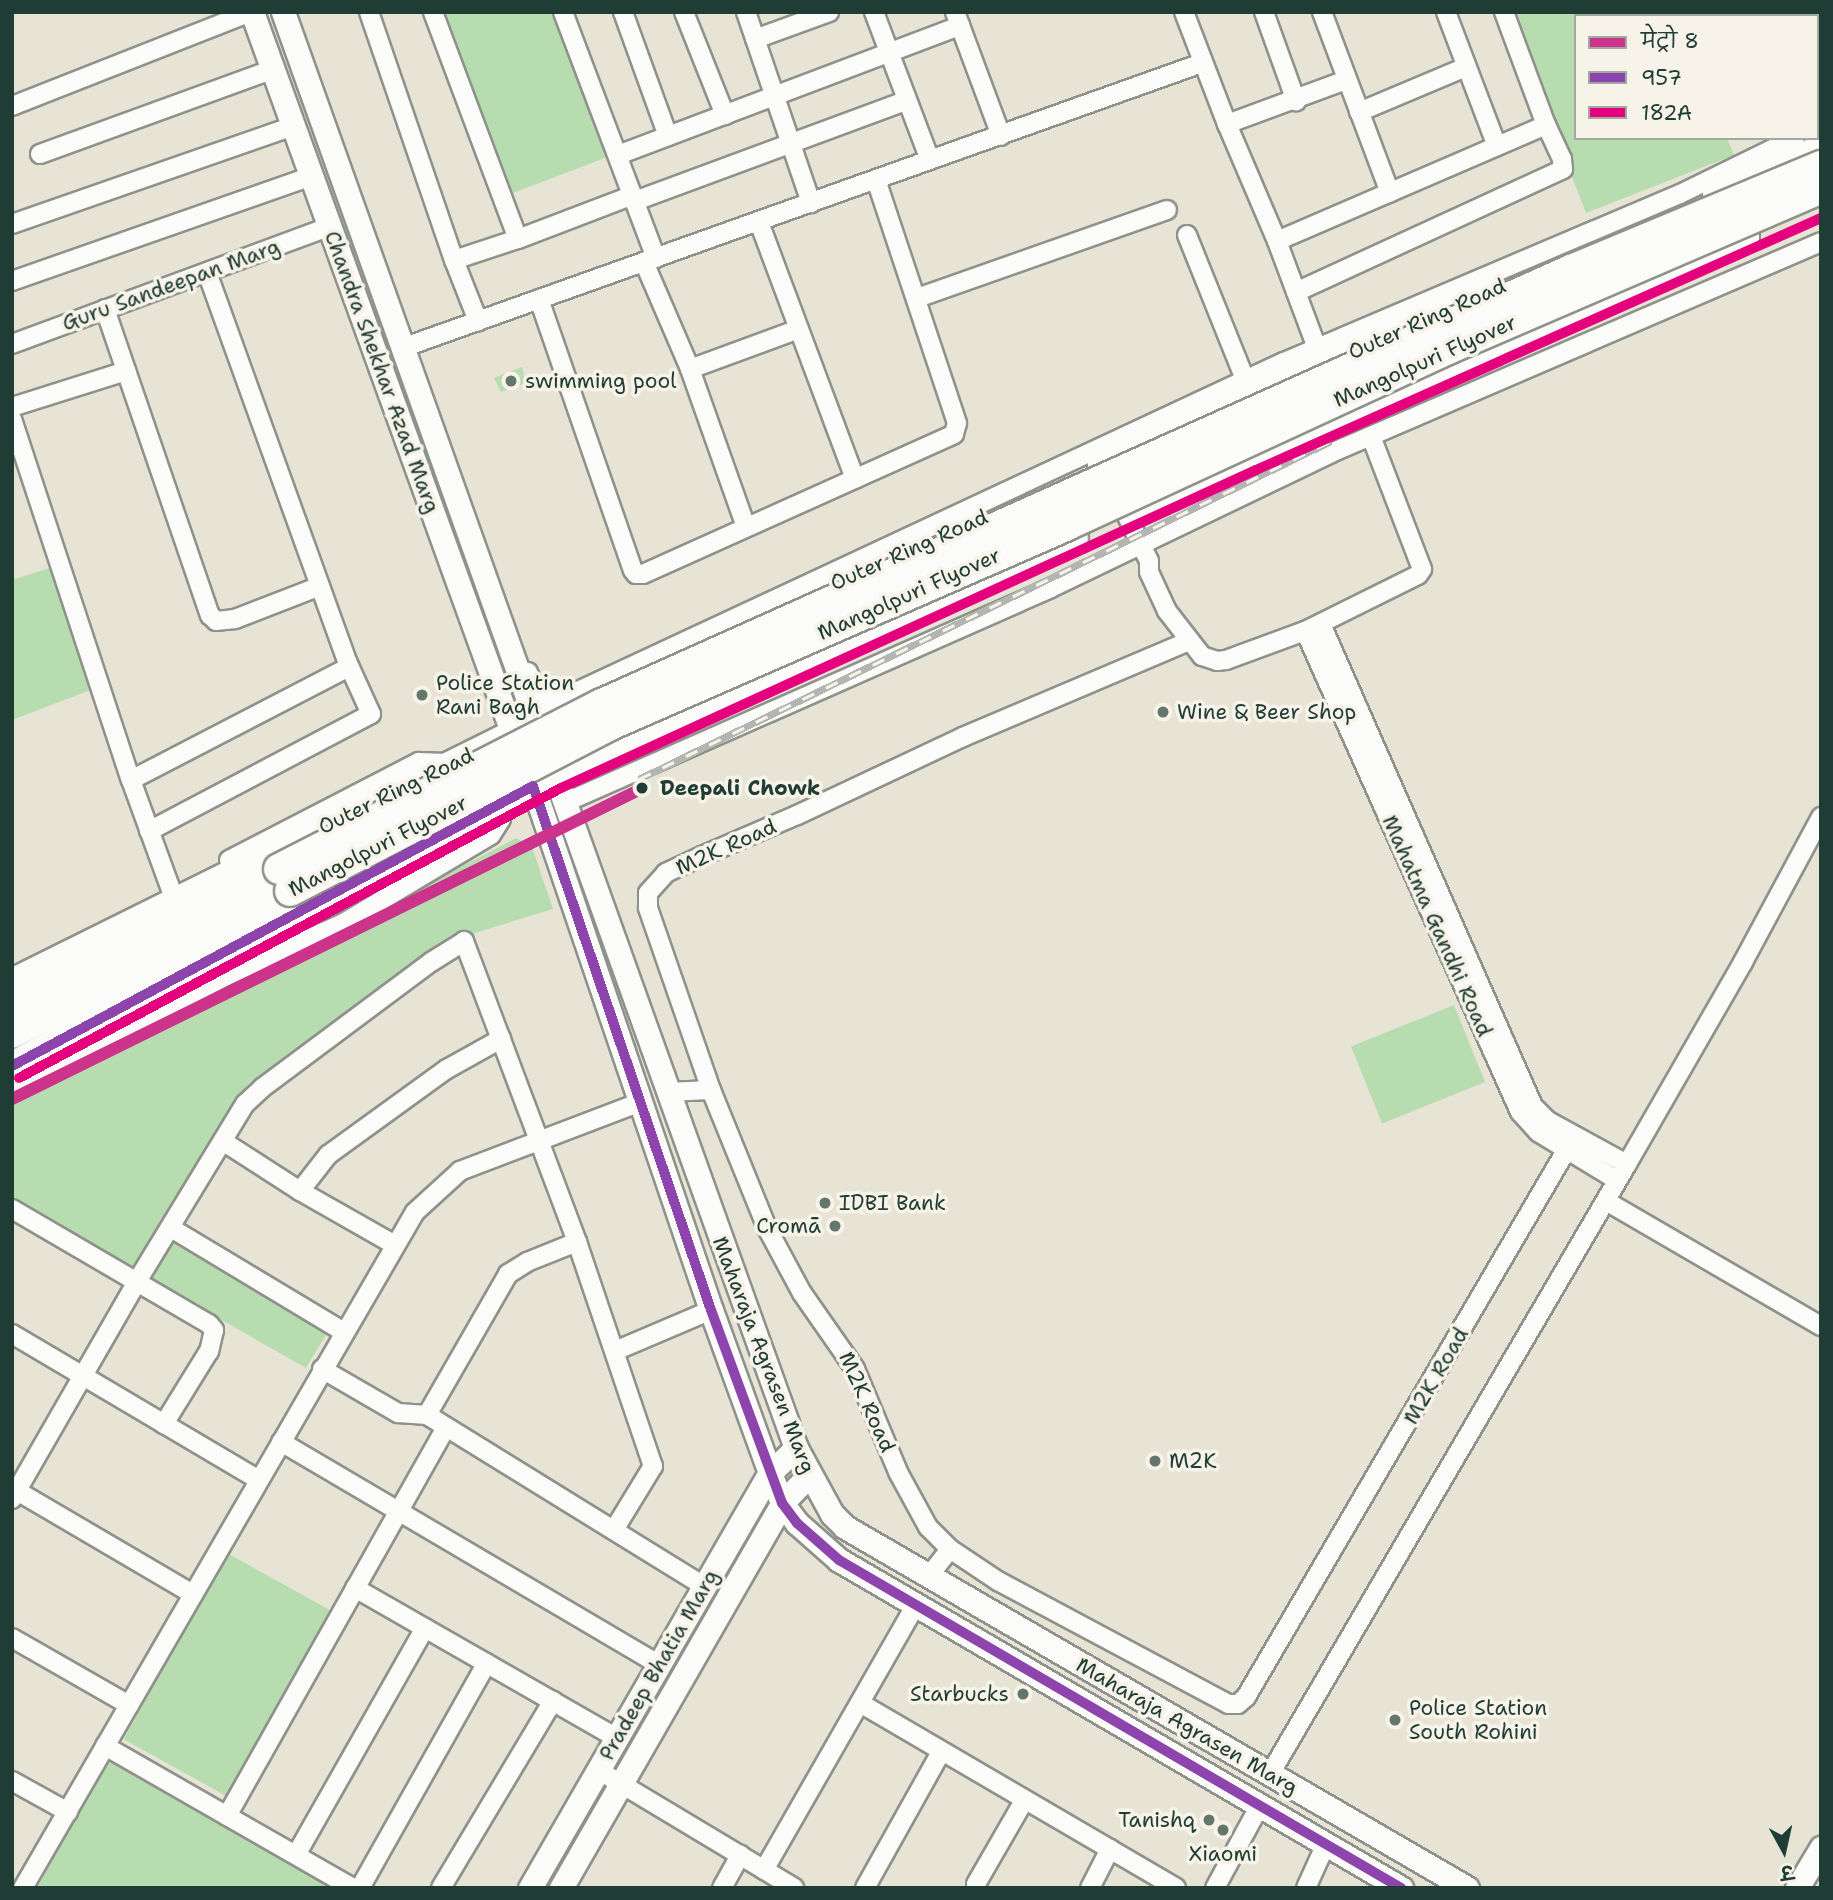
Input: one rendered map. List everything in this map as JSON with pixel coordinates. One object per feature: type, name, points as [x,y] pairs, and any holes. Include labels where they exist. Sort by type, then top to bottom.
[{"type":"highway","name":"Mangolpuri Flyover","points":[[12,1007],[602,704],[1571,270],[1821,166]]},
{"type":"highway","name":"Mangolpuri Flyover","points":[[12,1033],[610,725],[1067,525],[1448,349],[1821,188]]},
{"type":"main road","name":"Outer Ring Road","points":[[12,983],[524,727],[794,602],[1435,314],[1821,149]]},
{"type":"main road","points":[[12,1066],[544,780],[1126,514],[1821,203]]},
{"type":"main road","points":[[794,602],[818,654]]},
{"type":"main road","points":[[385,796],[380,809],[385,834],[397,845],[412,849]]},
{"type":"street","name":"Chandra Shekhar Azad Marg","points":[[252,12],[474,626],[524,727]]},
{"type":"street","points":[[12,106],[252,12]]},
{"type":"street","name":"Chandra Shekhar Azad Marg","points":[[283,12],[497,620],[524,727]]},
{"type":"street","points":[[369,12],[454,260],[478,321]]},
{"type":"street","points":[[433,12],[518,239]]},
{"type":"street","points":[[563,12],[634,198],[650,260],[746,527]]},
{"type":"street","points":[[622,12],[668,136]]},
{"type":"street","points":[[684,12],[725,115]]},
{"type":"street","points":[[746,12],[811,203]]},
{"type":"street","points":[[874,12],[887,54],[930,160]]},
{"type":"street","points":[[1184,12],[1202,63],[1277,241],[1317,348]]},
{"type":"street","points":[[1264,12],[1296,102]]},
{"type":"street","points":[[1322,12],[1390,192]]},
{"type":"street","points":[[1446,12],[1497,146]]},
{"type":"street","points":[[1296,292],[1556,175],[1564,165],[1546,125],[1504,12]]},
{"type":"street","points":[[755,39],[819,14]]},
{"type":"street","points":[[618,155],[887,54],[957,19],[1001,136]]},
{"type":"street","points":[[402,348],[1202,63]]},
{"type":"street","points":[[1359,112],[1466,67]]},
{"type":"street","points":[[40,154],[273,69]]},
{"type":"street","points":[[1227,124],[1296,102],[1346,80]]},
{"type":"street","points":[[454,260],[906,101]]},
{"type":"street","points":[[1277,241],[1546,125]]},
{"type":"street","points":[[12,225],[293,126]]},
{"type":"street","points":[[488,596],[503,608],[536,692],[547,700],[559,700],[1245,379],[1680,194],[1791,140]]},
{"type":"street","points":[[12,281],[311,176]]},
{"type":"street","points":[[539,299],[636,574],[643,574],[954,434],[957,429],[917,299],[876,180]]},
{"type":"street","points":[[917,299],[1167,210]]},
{"type":"street","points":[[759,222],[855,479]]},
{"type":"street","name":"Guru Sandeepan Marg","points":[[12,344],[330,227]]},
{"type":"street","points":[[1187,236],[1245,379]]},
{"type":"street","points":[[564,803],[1051,588],[1371,436],[1821,243]]},
{"type":"street","points":[[149,831],[371,714],[349,667],[207,272]]},
{"type":"street","points":[[105,309],[210,615],[216,621],[235,619],[320,586]]},
{"type":"street","points":[[690,369],[799,328]]},
{"type":"street","points":[[12,407],[126,371]]},
{"type":"street","points":[[12,419],[20,460],[171,890]]},
{"type":"street","points":[[1126,514],[1149,561],[1149,572],[1167,611],[1202,656],[1217,661],[1313,627],[1418,575],[1422,569],[1371,436]]},
{"type":"street","points":[[474,626],[497,620]]},
{"type":"street","name":"Mahatma Gandhi Road","points":[[1313,627],[1520,1112],[1538,1132],[1627,1164]]},
{"type":"street","name":"M2K Road","points":[[1185,633],[797,815],[678,867],[655,883],[648,893],[648,908],[710,1090],[767,1228],[802,1293],[855,1369],[911,1500],[928,1527],[950,1549],[1022,1594],[1228,1704],[1238,1704],[1246,1697],[1570,1143]]},
{"type":"street","points":[[131,780],[349,667]]},
{"type":"street","points":[[12,975],[419,762],[455,763]]},
{"type":"street","name":"Maharaja Agrasen Marg","points":[[544,780],[564,803],[796,1448],[822,1501],[845,1527],[1466,1888]]},
{"type":"street","name":"Maharaja Agrasen Marg","points":[[544,780],[590,954],[640,1102],[769,1473],[782,1503],[797,1523],[839,1560],[1401,1888]]},
{"type":"street","points":[[12,1089],[224,977],[345,922],[491,835],[499,827],[501,819],[494,806]]},
{"type":"street","points":[[1270,1774],[1606,1201],[1743,962],[1821,817]]},
{"type":"street","points":[[193,1594],[14,1493],[136,1283],[245,1104],[262,1087],[431,962],[464,941],[577,1242],[653,1466],[614,1530]]},
{"type":"street","points":[[590,954],[615,945]]},
{"type":"street","points":[[300,1191],[328,1155],[447,1069],[501,1039]]},
{"type":"street","points":[[667,1092],[710,1090]]},
{"type":"street","points":[[23,1888],[415,1212],[460,1171],[640,1102]]},
{"type":"street","points":[[224,1142],[300,1191],[395,1245]]},
{"type":"street","name":"Mahatma Gandhi Road","points":[[1570,1143],[1617,1180]]},
{"type":"street","points":[[1606,1201],[1821,1326]]},
{"type":"street","points":[[12,1209],[214,1330],[209,1351],[164,1424]]},
{"type":"street","points":[[171,1228],[344,1332]]},
{"type":"street","points":[[427,1415],[508,1274],[527,1262],[577,1242]]},
{"type":"street","points":[[615,1351],[711,1310]]},
{"type":"street","points":[[12,1334],[259,1480]]},
{"type":"street","points":[[322,1369],[398,1413],[427,1415],[705,1587]]},
{"type":"street","points":[[227,1816],[446,1427]]},
{"type":"street","points":[[281,1441],[659,1665]]},
{"type":"street","name":"Pradeep Bhatia Marg","points":[[530,1888],[769,1473],[796,1448]]},
{"type":"street","name":"Pradeep Bhatia Marg","points":[[561,1888],[782,1503],[809,1475]]},
{"type":"street","points":[[929,1576],[950,1549]]},
{"type":"street","points":[[355,1588],[617,1738]]},
{"type":"street","points":[[764,1870],[916,1605]]},
{"type":"street","points":[[296,1855],[425,1628]]},
{"type":"street","points":[[12,1637],[129,1705]]},
{"type":"street","points":[[360,1888],[487,1663]]},
{"type":"street","points":[[441,1888],[553,1701]]},
{"type":"street","points":[[860,1703],[1176,1888]]},
{"type":"street","points":[[105,1746],[354,1888]]},
{"type":"street","points":[[865,1888],[941,1752]]},
{"type":"street","points":[[598,1770],[794,1888]]},
{"type":"street","points":[[12,1781],[68,1812]]},
{"type":"street","points":[[977,1888],[976,1884],[1024,1801]]},
{"type":"street","points":[[1215,1888],[1259,1805]]},
{"type":"street","points":[[1306,1888],[1326,1844]]},
{"type":"street","points":[[1797,1888],[1821,1848]]},
{"type":"street","points":[[1090,1888],[1110,1849]]},
{"type":"street","points":[[722,1888],[740,1855]]},
{"type":"green space","points":[[444,12],[556,12],[610,156],[513,193]]},
{"type":"green space","points":[[1508,12],[1692,12],[1693,14],[1574,14],[1574,140],[1728,140],[1734,155],[1586,213]]},
{"type":"green space","name":"swimming pool","points":[[522,367],[526,383],[501,392],[494,378]]},
{"type":"green space","points":[[56,566],[101,686],[12,720],[12,580]]},
{"type":"green space","points":[[516,838],[532,847],[553,909],[462,937],[249,1083],[162,1232],[327,1333],[306,1368],[12,1201],[12,1101]]},
{"type":"green space","points":[[1454,1005],[1485,1082],[1382,1124],[1351,1047]]},
{"type":"green space","points":[[227,1553],[332,1611],[229,1797],[124,1739]]},
{"type":"green space","points":[[108,1759],[334,1888],[37,1888]]},
{"type":"railway","points":[[639,779],[1331,441]]},
{"type":"metro line","name":"8","points":[[12,1099],[643,788]]},
{"type":"transit line","name":"182A","points":[[19,1078],[561,788],[1256,470],[1821,218]]},
{"type":"transit line","name":"957","points":[[12,1066],[533,786],[711,1310],[782,1503],[797,1523],[839,1560],[1401,1888]]},
{"type":"place","name":"swimming pool","points":[[511,381]]},
{"type":"place","name":"Police Station Rani Bagh","points":[[422,695]]},
{"type":"place","name":"Wine & Beer Shop","points":[[1163,712]]},
{"type":"place","name":"Deepali Chowk","points":[[642,788]]},
{"type":"place","name":"IDBI Bank","points":[[825,1203]]},
{"type":"place","name":"Cromā","points":[[835,1226]]},
{"type":"place","name":"M2K","points":[[1155,1461]]},
{"type":"place","name":"Starbucks","points":[[1023,1694]]},
{"type":"place","name":"Police Station South Rohini","points":[[1395,1720]]},
{"type":"place","name":"Tanishq","points":[[1209,1820]]},
{"type":"place","name":"Xiaomi","points":[[1223,1830]]}]
